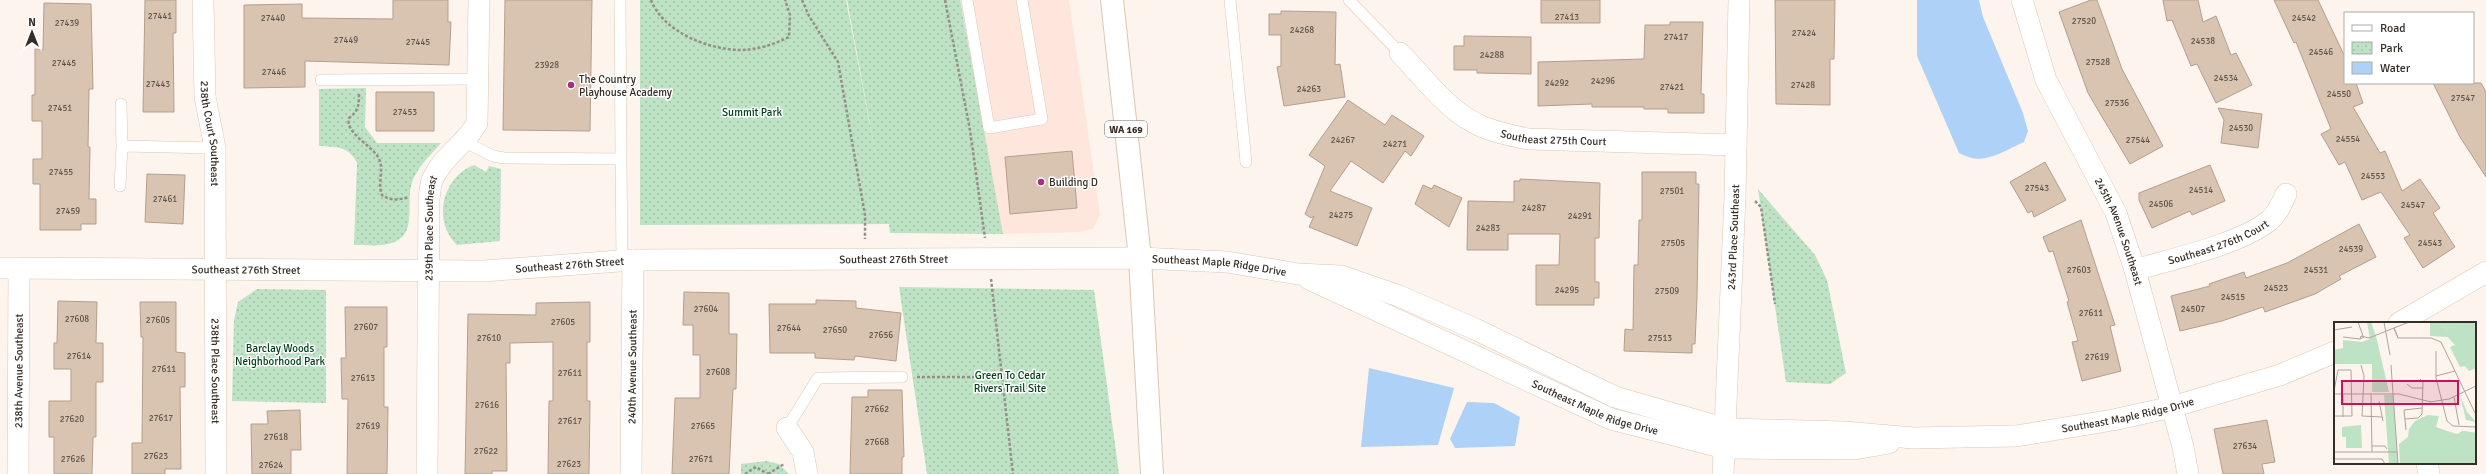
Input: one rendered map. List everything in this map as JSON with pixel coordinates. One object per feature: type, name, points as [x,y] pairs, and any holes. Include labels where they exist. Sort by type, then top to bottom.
[{"type":"main road","name":"WA 169","points":[[1112,0],[1140,258],[1152,474]]},
{"type":"street","name":"238th Court Southeast","points":[[203,0],[205,97],[215,148],[217,268]]},
{"type":"street","name":"239th Place Southeast","points":[[427,474],[430,190],[432,179],[440,166],[465,142],[477,123],[479,0]]},
{"type":"street","name":"243rd Place Southeast","points":[[1723,474],[1726,438],[1735,198],[1739,0]]},
{"type":"street","name":"245th Avenue Southeast","points":[[2022,0],[2046,80],[2116,213],[2135,270],[2172,407],[2188,474]]},
{"type":"street","name":"Southeast 275th Court","points":[[1400,53],[1457,112],[1482,126],[1498,132],[1528,139],[1736,144]]},
{"type":"street","name":"Southeast 276th Court","points":[[2135,270],[2220,244],[2246,233],[2270,220],[2280,207],[2286,194]]},
{"type":"street","name":"Southeast 276th Street","points":[[9,268],[217,268],[484,271],[628,260],[1140,258]]},
{"type":"street","name":"Southeast Maple Ridge Drive","points":[[1140,258],[1227,262],[1298,274],[1341,276],[1399,296],[1475,329],[1615,397],[1726,438],[1844,432],[1913,438],[2016,436],[2113,420],[2172,407],[2280,375],[2334,352]]},
{"type":"street","name":"240th Avenue Southeast","points":[[628,260],[631,474]]},
{"type":"street","name":"238th Avenue Southeast","points":[[9,268],[18,474]]},
{"type":"street","name":"238th Place Southeast","points":[[216,474],[217,268]]},
{"type":"street","points":[[2401,322],[2486,272]]},
{"type":"street","points":[[787,428],[803,452],[807,474]]},
{"type":"street","points":[[2427,464],[2429,474]]},
{"type":"lane","points":[[620,0],[621,159],[628,260]]},
{"type":"lane","points":[[967,0],[988,128],[1042,119],[1022,0]]},
{"type":"lane","points":[[1230,0],[1246,162]]},
{"type":"lane","points":[[1348,0],[1400,53]]},
{"type":"lane","points":[[321,80],[478,79]]},
{"type":"lane","points":[[120,186],[122,146],[121,104]]},
{"type":"lane","points":[[465,142],[494,156],[504,158],[621,159]]},
{"type":"lane","points":[[122,146],[215,148]]},
{"type":"lane","points":[[787,428],[818,378],[902,377]]},
{"type":"path","points":[[651,0],[663,20],[675,31],[698,41],[742,50],[777,43],[789,37],[790,15],[785,0]]},
{"type":"path","points":[[802,0],[809,16],[838,62],[866,215],[864,260]]},
{"type":"path","points":[[945,0],[970,130],[988,259],[1014,474]]},
{"type":"path","points":[[359,80],[358,107],[356,113],[349,118],[348,123],[350,129],[371,148],[379,158],[382,195],[387,199],[394,200],[430,190]]},
{"type":"path","points":[[1735,198],[1757,201],[1761,207],[1775,304]]},
{"type":"path","points":[[902,377],[1002,377]]},
{"type":"path","points":[[745,474],[756,467],[768,474]]},
{"type":"shaded area","points":[[956,0],[1069,0],[1100,215],[1093,229],[1079,232],[1003,234]]},
{"type":"green space","name":"Summit Park","points":[[640,0],[846,0],[878,167],[847,0],[960,0],[1003,234],[890,233],[889,224],[640,225]]},
{"type":"green space","points":[[366,88],[365,127],[377,143],[441,143],[423,163],[413,180],[410,191],[409,221],[405,234],[393,243],[354,245],[357,163],[354,157],[346,150],[341,148],[319,146],[319,89]]},
{"type":"green space","points":[[474,165],[486,172],[489,166],[501,169],[500,241],[457,245],[449,235],[445,224],[443,213],[444,201],[454,179],[463,171]]},
{"type":"green space","points":[[1758,189],[1815,255],[1827,280],[1846,373],[1830,384],[1786,382]]},
{"type":"green space","name":"Green To Cedar Rivers Trail Site","points":[[899,287],[1094,290],[1119,474],[927,474]]},
{"type":"green space","name":"Barclay Woods Neighborhood Park","points":[[257,289],[326,290],[326,403],[232,401],[234,320],[238,302]]},
{"type":"green space","points":[[767,461],[779,464],[789,474],[741,474],[741,464]]},
{"type":"water","points":[[1917,0],[1979,0],[1983,17],[2023,113],[2028,131],[2024,142],[2000,154],[1984,158],[1976,159],[1959,153],[1917,56]]},
{"type":"water","points":[[1369,368],[1454,388],[1438,445],[1361,447]]},
{"type":"water","points":[[1467,402],[1494,403],[1520,417],[1515,446],[1455,448],[1450,439]]},
{"type":"building","points":[[145,0],[176,0],[176,33],[173,33],[174,112],[143,112]]},
{"type":"building","points":[[393,0],[448,0],[448,22],[451,22],[449,65],[305,61],[305,87],[244,88],[244,5],[302,4],[302,18],[393,19]]},
{"type":"building","points":[[505,0],[592,0],[590,131],[503,130]]},
{"type":"building","points":[[1541,0],[1600,0],[1600,23],[1541,23]]},
{"type":"building","points":[[1775,0],[1835,0],[1834,59],[1830,59],[1830,105],[1776,104]]},
{"type":"building","points":[[2091,0],[2097,0],[2122,69],[2163,146],[2130,164],[2088,93],[2059,12]]},
{"type":"building","points":[[2163,0],[2198,0],[2203,22],[2216,16],[2231,55],[2236,53],[2252,85],[2216,103],[2197,64],[2191,66],[2172,20],[2167,21]]},
{"type":"building","points":[[2274,0],[2318,0],[2344,55],[2344,84],[2356,84],[2363,103],[2353,107],[2380,153],[2385,151],[2402,191],[2420,179],[2440,208],[2433,213],[2455,247],[2423,268],[2404,238],[2410,235],[2381,192],[2362,200],[2345,162],[2339,165],[2321,134],[2331,129],[2296,42],[2294,43]]},
{"type":"building","points":[[44,3],[91,4],[93,89],[89,89],[89,199],[96,199],[96,224],[81,224],[81,230],[40,230],[40,184],[33,184],[33,159],[42,159],[42,121],[32,121],[32,95],[35,95],[35,49],[43,50]]},
{"type":"building","points":[[1281,11],[1336,12],[1335,65],[1340,64],[1345,97],[1284,106],[1277,67],[1281,66],[1281,35],[1269,35],[1269,14],[1281,14]]},
{"type":"building","points":[[1670,22],[1703,22],[1701,94],[1704,94],[1704,113],[1668,113],[1668,109],[1644,109],[1644,107],[1592,107],[1592,104],[1538,106],[1538,62],[1644,59],[1645,25],[1670,25]]},
{"type":"building","points":[[1464,36],[1531,37],[1531,74],[1477,73],[1477,70],[1454,70],[1454,46],[1464,46]]},
{"type":"building","points":[[2481,83],[2486,92],[2486,177],[2460,137],[2434,84]]},
{"type":"building","points":[[376,92],[434,92],[434,131],[376,131]]},
{"type":"building","points":[[1348,100],[1385,125],[1392,115],[1424,136],[1411,156],[1405,151],[1383,183],[1351,161],[1330,191],[1372,208],[1357,246],[1309,227],[1314,216],[1311,218],[1305,214],[1325,166],[1309,155]]},
{"type":"building","points":[[2218,108],[2262,114],[2258,148],[2221,143],[2224,120]]},
{"type":"building","name":"Building D","points":[[1072,151],[1077,208],[1010,214],[1005,157]]},
{"type":"building","points":[[2045,162],[2066,200],[2034,217],[2032,211],[2028,213],[2010,182]]},
{"type":"building","points":[[2210,165],[2225,201],[2192,215],[2190,211],[2152,228],[2139,200],[2139,193]]},
{"type":"building","points":[[1642,172],[1696,172],[1696,184],[1699,184],[1697,298],[1695,344],[1692,344],[1692,353],[1624,351],[1625,329],[1633,330],[1634,265],[1638,265],[1639,220],[1642,220]]},
{"type":"building","points":[[147,174],[185,175],[183,224],[145,222]]},
{"type":"building","points":[[1520,179],[1600,183],[1599,238],[1595,238],[1595,282],[1599,282],[1599,298],[1594,298],[1594,305],[1536,305],[1536,265],[1559,265],[1560,234],[1508,234],[1508,250],[1467,250],[1468,201],[1514,202],[1514,181],[1520,181]]},
{"type":"building","points":[[1423,185],[1432,189],[1434,185],[1462,198],[1449,227],[1415,204]]},
{"type":"building","points":[[2081,220],[2115,325],[2110,326],[2121,371],[2082,381],[2072,342],[2078,341],[2067,302],[2069,301],[2053,251],[2049,252],[2043,237]]},
{"type":"building","points":[[2359,224],[2376,257],[2339,276],[2341,279],[2315,294],[2265,312],[2263,307],[2222,321],[2180,331],[2171,296],[2210,286],[2209,284],[2244,272],[2246,278],[2287,263]]},
{"type":"building","points":[[684,292],[729,293],[729,334],[737,334],[736,389],[733,389],[729,474],[672,474],[675,398],[700,398],[700,355],[693,355],[693,325],[683,325]]},
{"type":"building","points":[[816,300],[856,301],[856,308],[901,313],[896,361],[855,356],[854,360],[815,358],[815,353],[770,353],[769,304],[816,304]]},
{"type":"building","points":[[58,301],[97,302],[96,343],[103,343],[103,382],[96,382],[96,437],[93,437],[92,474],[54,474],[54,437],[49,437],[49,401],[71,401],[71,369],[54,369],[54,343],[57,343]]},
{"type":"building","points":[[140,302],[176,302],[176,352],[185,353],[185,387],[180,387],[181,469],[165,469],[165,474],[132,474],[132,443],[142,443],[143,337],[141,337]]},
{"type":"building","points":[[590,302],[590,342],[587,342],[587,401],[590,401],[589,474],[548,474],[549,401],[553,401],[553,342],[510,343],[510,363],[506,363],[507,471],[492,471],[492,474],[465,474],[468,314],[536,315],[536,303]]},
{"type":"building","points":[[345,307],[387,307],[387,347],[384,347],[384,407],[388,407],[387,474],[347,474],[348,399],[342,399],[341,358],[346,358]]},
{"type":"building","points":[[868,390],[902,390],[904,457],[902,457],[902,474],[850,474],[852,397],[868,397]]},
{"type":"building","points":[[300,410],[301,450],[291,450],[291,474],[252,474],[251,424],[268,424],[267,411]]},
{"type":"building","points":[[2267,420],[2275,462],[2262,464],[2264,474],[2223,474],[2214,429]]},
{"type":"place","name":"The Country Playhouse Academy","points":[[571,85]]},
{"type":"place","name":"Building D","points":[[1041,182]]}]
